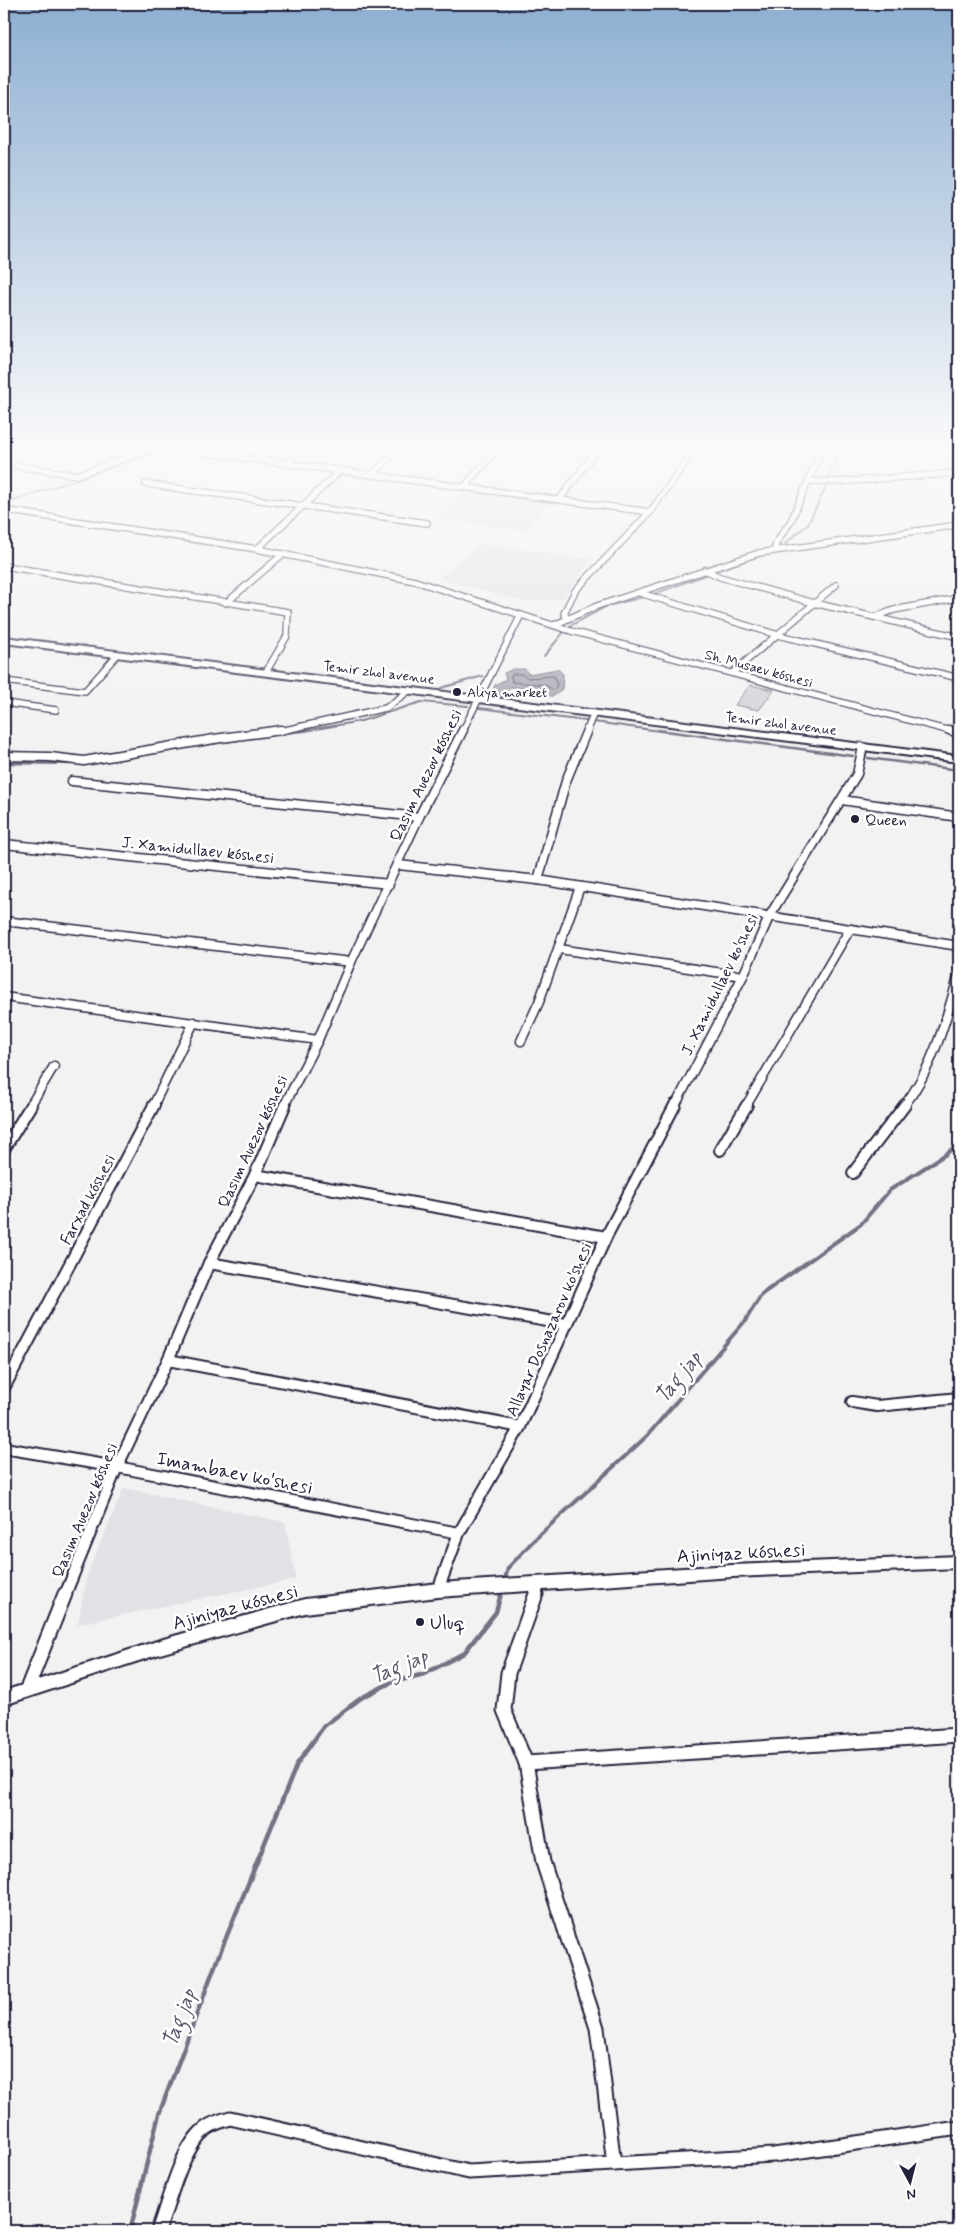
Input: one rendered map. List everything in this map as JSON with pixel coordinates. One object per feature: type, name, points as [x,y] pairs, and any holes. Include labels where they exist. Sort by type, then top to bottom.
[{"type":"street","name":"Sh. Musaev kóshesi","points":[[258,549],[415,581],[570,631],[959,733]]},
{"type":"street","points":[[567,618],[564,613],[575,591],[615,549]]},
{"type":"street","points":[[554,625],[567,618],[705,570],[774,549]]},
{"type":"street","points":[[226,603],[282,554]]},
{"type":"street","points":[[4,566],[288,612],[290,620],[287,637],[266,672]]},
{"type":"street","points":[[705,570],[720,577],[814,603],[959,637]]},
{"type":"street","points":[[732,673],[836,585]]},
{"type":"street","points":[[640,593],[778,635],[959,678]]},
{"type":"street","points":[[875,617],[894,610],[959,598]]},
{"type":"street","name":"Qasım Auezov kóshesi","points":[[27,1689],[117,1467],[168,1360],[209,1263],[255,1175],[278,1118],[318,1040],[351,962],[419,817],[521,615]]},
{"type":"street","name":"Temir zhol avenue","points":[[4,640],[478,698],[959,760]]},
{"type":"street","points":[[4,681],[85,691],[118,654]]},
{"type":"street","points":[[4,756],[50,757],[84,761],[214,739],[268,733],[386,708],[410,690]]},
{"type":"street","points":[[4,703],[56,710]]},
{"type":"street","points":[[538,880],[566,780],[594,713]]},
{"type":"street","name":"J. Xamidullaev ko'shesi","points":[[606,1237],[743,976],[770,915],[857,774],[863,747]]},
{"type":"street","points":[[72,781],[419,817]]},
{"type":"street","points":[[842,800],[959,817]]},
{"type":"street","name":"J. Xamidullaev kóshesi","points":[[4,844],[389,884]]},
{"type":"street","points":[[398,865],[538,880],[959,946]]},
{"type":"street","points":[[520,1041],[539,1002],[580,887]]},
{"type":"street","points":[[4,921],[351,962]]},
{"type":"street","points":[[720,1150],[850,929]]},
{"type":"street","points":[[559,949],[743,976]]},
{"type":"street","points":[[854,1173],[915,1091],[944,1028],[959,974]]},
{"type":"street","points":[[4,996],[318,1040]]},
{"type":"street","name":"Farxad kóshesi","points":[[4,1388],[148,1116],[194,1022]]},
{"type":"street","points":[[4,1149],[54,1066]]},
{"type":"street","name":"Allayar Dosnazarov ko'shesi","points":[[255,1175],[606,1237],[520,1427],[459,1533],[438,1590]]},
{"type":"street","points":[[209,1263],[566,1324]]},
{"type":"street","points":[[168,1360],[520,1427]]},
{"type":"street","points":[[852,1402],[877,1406],[959,1398]]},
{"type":"street","name":"Imambaev ko'shesi","points":[[4,1448],[117,1467],[459,1533]]},
{"type":"street","name":"Ajiniyaz kóshesi","points":[[4,1698],[160,1647],[305,1606],[438,1590],[733,1571],[959,1562]]},
{"type":"street","points":[[532,1585],[525,1621],[508,1673],[504,1710],[526,1763],[543,1862],[597,2028],[614,2164]]},
{"type":"street","points":[[526,1763],[959,1735]]},
{"type":"street","points":[[158,2231],[187,2159],[199,2135],[212,2123],[230,2118],[469,2172],[774,2155],[959,2128]]},
{"type":"shaded area","points":[[474,549],[519,549],[591,559],[563,599],[522,602],[439,578]]},
{"type":"shaded area","points":[[750,685],[774,690],[759,710],[735,705]]},
{"type":"shaded area","points":[[124,1488],[285,1522],[296,1579],[78,1624],[87,1575]]},
{"type":"water","points":[[513,669],[525,669],[528,674],[558,669],[563,674],[562,689],[554,696],[546,696],[546,690],[511,687],[503,696],[496,696],[492,692],[495,685],[506,679],[504,673]]},
{"type":"waterway","points":[[718,570],[763,555]]},
{"type":"waterway","points":[[654,594],[708,574]]},
{"type":"waterway","points":[[568,627],[607,606],[644,597]]},
{"type":"waterway","points":[[544,656],[563,633]]},
{"type":"waterway","points":[[441,688],[483,676]]},
{"type":"waterway","points":[[299,732],[361,721],[421,702],[468,706]]},
{"type":"waterway","points":[[479,708],[586,721]]},
{"type":"waterway","points":[[594,722],[667,732]]},
{"type":"waterway","points":[[203,745],[306,730]]},
{"type":"waterway","points":[[658,730],[853,756]]},
{"type":"waterway","points":[[868,758],[959,770]]},
{"type":"waterway","points":[[4,763],[83,764]]},
{"type":"waterway","name":"Tag jap","points":[[504,1582],[508,1568],[533,1541],[647,1436],[745,1321],[762,1294],[861,1224],[890,1190],[946,1154],[959,1143]]},
{"type":"waterway","name":"Tag jap","points":[[501,1595],[502,1591]]},
{"type":"waterway","name":"Tag jap","points":[[130,2231],[159,2114],[219,1955],[297,1764],[324,1726],[361,1698],[390,1683],[424,1674],[464,1653],[496,1612],[501,1594]]},
{"type":"place","name":"Aliya market","points":[[457,692]]},
{"type":"place","name":"Queen","points":[[855,819]]},
{"type":"place","name":"Uluq","points":[[420,1622]]}]
